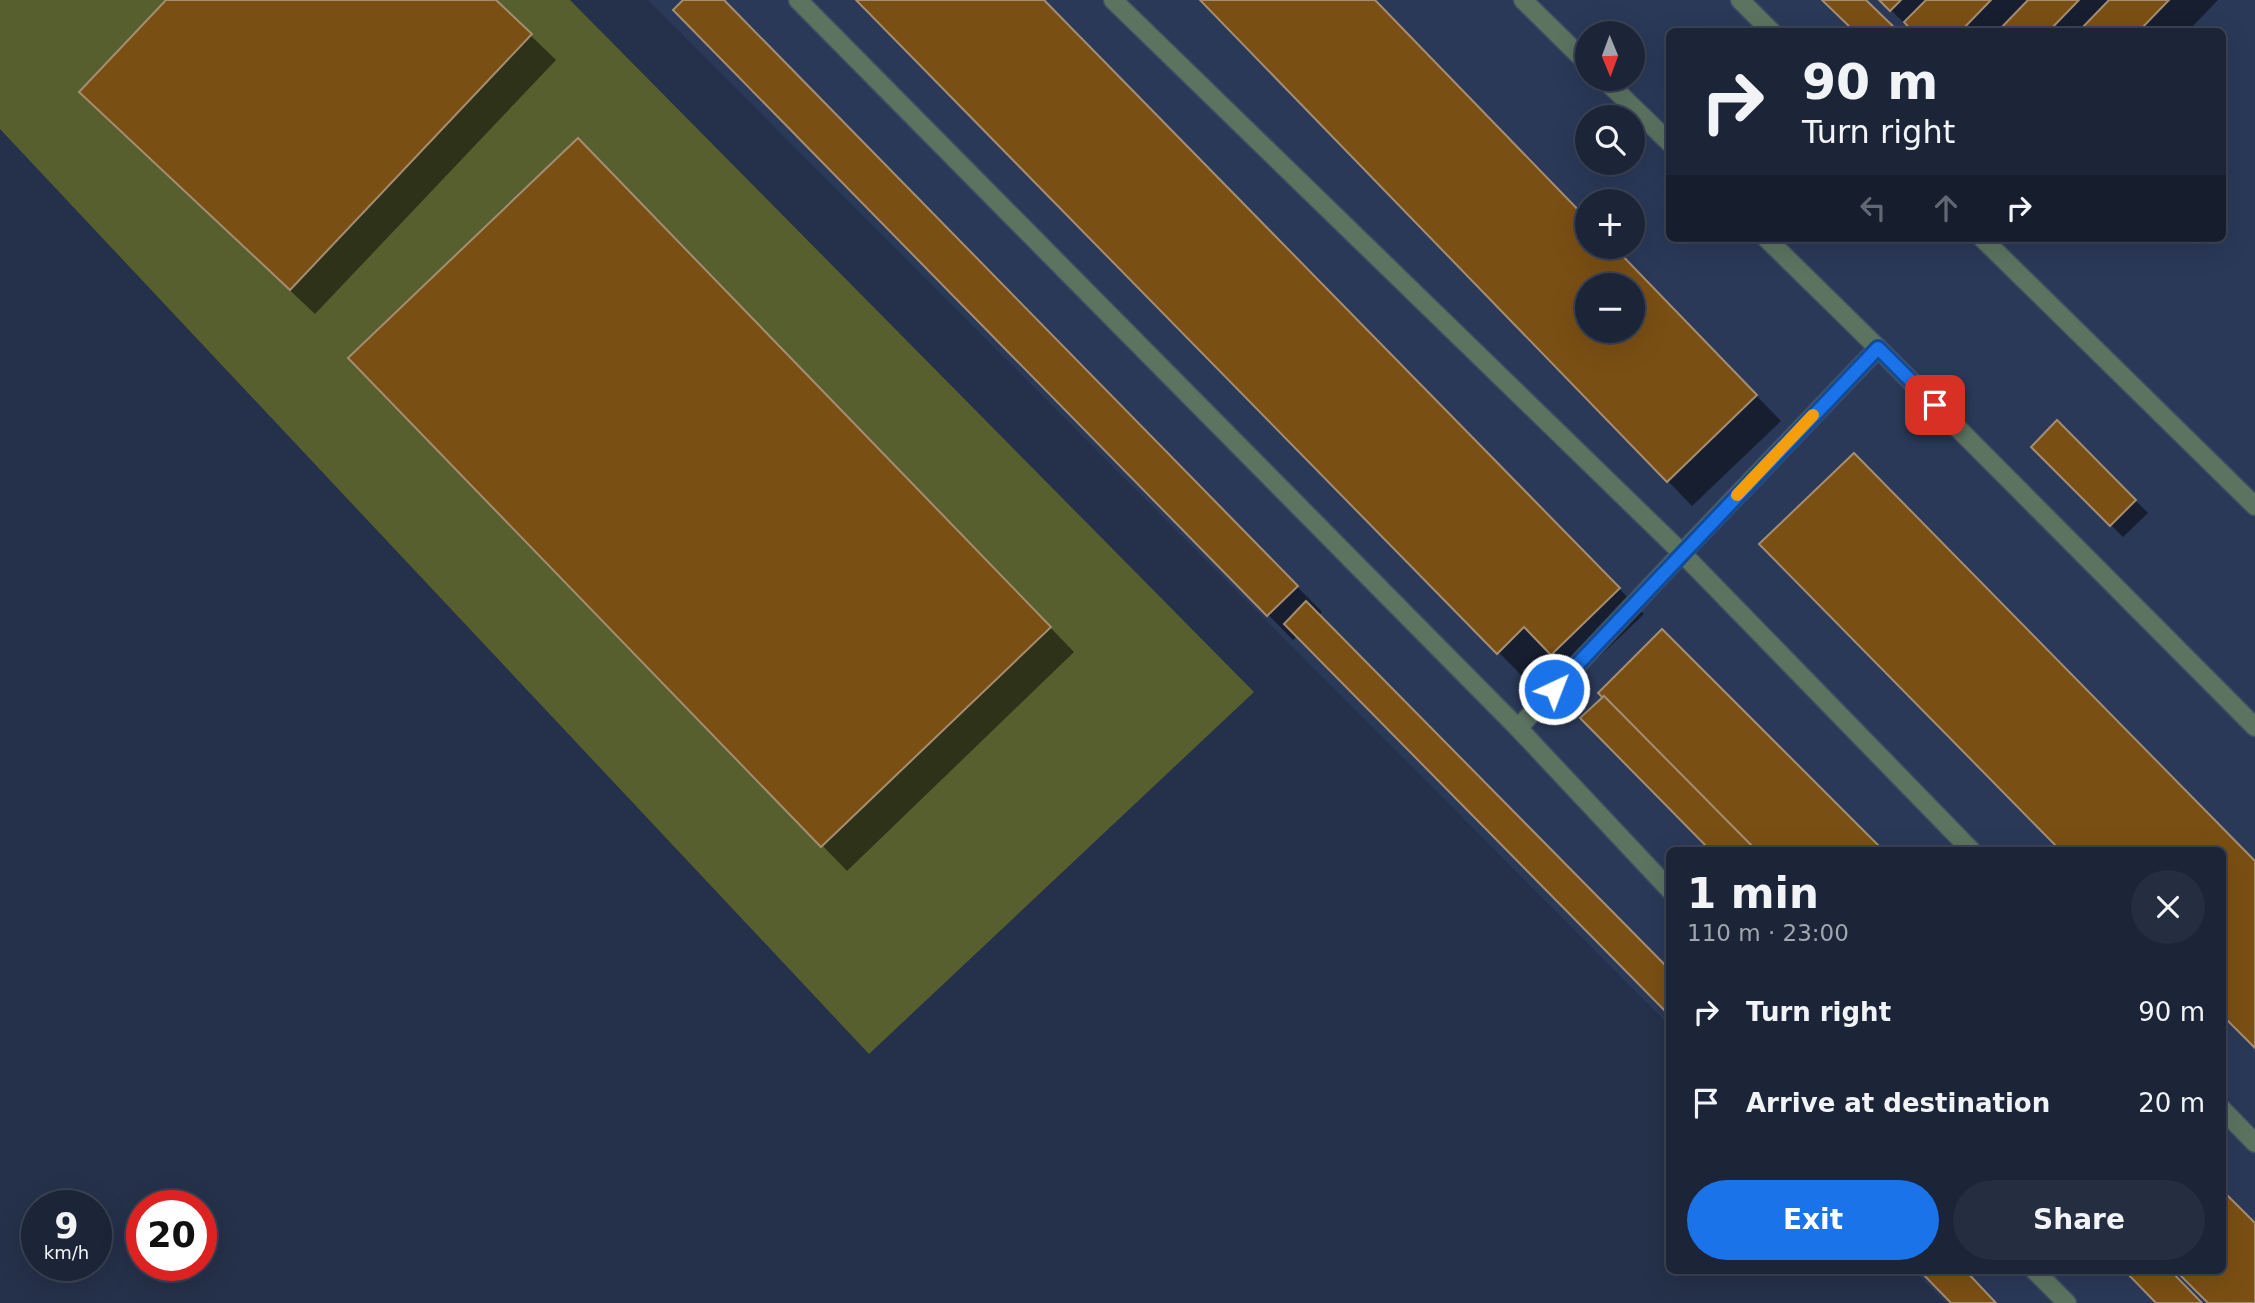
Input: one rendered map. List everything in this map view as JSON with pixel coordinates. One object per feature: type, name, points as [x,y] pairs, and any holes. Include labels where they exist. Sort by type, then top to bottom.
[{"type":"lane","points":[[799,0],[1518,728],[1666,886]]},
{"type":"lane","points":[[1113,0],[1682,553],[1968,847]]},
{"type":"lane","points":[[1523,0],[1575,51]]},
{"type":"lane","points":[[1740,0],[1768,28]]},
{"type":"lane","points":[[1616,91],[1666,139]]},
{"type":"lane","points":[[1770,242],[2255,727]]},
{"type":"lane","points":[[1986,242],[2255,506]]},
{"type":"lane","points":[[1518,728],[1878,348]]},
{"type":"lane","points":[[2226,1113],[2255,1143]]},
{"type":"lane","points":[[2038,1274],[2067,1303]]},
{"type":"shaded area","points":[[648,0],[2255,0],[2255,1303],[1946,1303],[1917,1274],[2226,1274],[2226,847],[1666,847],[1666,1022]]},
{"type":"green space","points":[[0,0],[570,0],[1254,692],[869,1054],[0,129]]},
{"type":"building","points":[[166,0],[496,0],[532,34],[290,290],[79,92]]},
{"type":"building","points":[[683,0],[724,0],[1298,586],[1267,616],[673,10]]},
{"type":"building","points":[[856,0],[1044,0],[1620,588],[1551,655],[1524,627],[1497,654]]},
{"type":"building","points":[[1200,0],[1375,0],[1575,207],[1575,259],[1626,259],[1639,273],[1575,273],[1575,343],[1645,343],[1645,279],[1757,395],[1667,482]]},
{"type":"building","points":[[1822,0],[1866,0],[1895,28],[1851,28]]},
{"type":"building","points":[[1879,0],[1901,0],[1890,11]]},
{"type":"building","points":[[1926,0],[1991,0],[1964,28],[1909,28],[1904,22]]},
{"type":"building","points":[[2028,0],[2079,0],[2052,28],[2001,28]]},
{"type":"building","points":[[2109,0],[2169,0],[2142,28],[2082,28]]},
{"type":"building","points":[[578,138],[1051,627],[821,847],[348,358]]},
{"type":"building","points":[[2057,420],[2136,500],[2110,526],[2031,447]]},
{"type":"building","points":[[1854,453],[2255,861],[2255,1048],[2226,1019],[2226,847],[2057,847],[1759,544]]},
{"type":"building","points":[[1306,601],[1666,966],[1666,1012],[1284,624]]},
{"type":"building","points":[[1662,629],[1880,847],[1753,847],[1598,693]]},
{"type":"building","points":[[1604,696],[1753,847],[1707,847],[1580,718]]},
{"type":"building","points":[[2226,1194],[2255,1223],[2255,1303],[2208,1303],[2179,1274],[2226,1274]]},
{"type":"building","points":[[1923,1274],[1969,1274],[1996,1303],[1951,1303]]},
{"type":"building","points":[[2128,1274],[2174,1274],[2202,1303],[2156,1303]]},
{"type":"slow traffic","points":[[1737,495],[1813,415]]},
{"type":"route","points":[[1554,689],[1878,348],[1935,405]]}]
